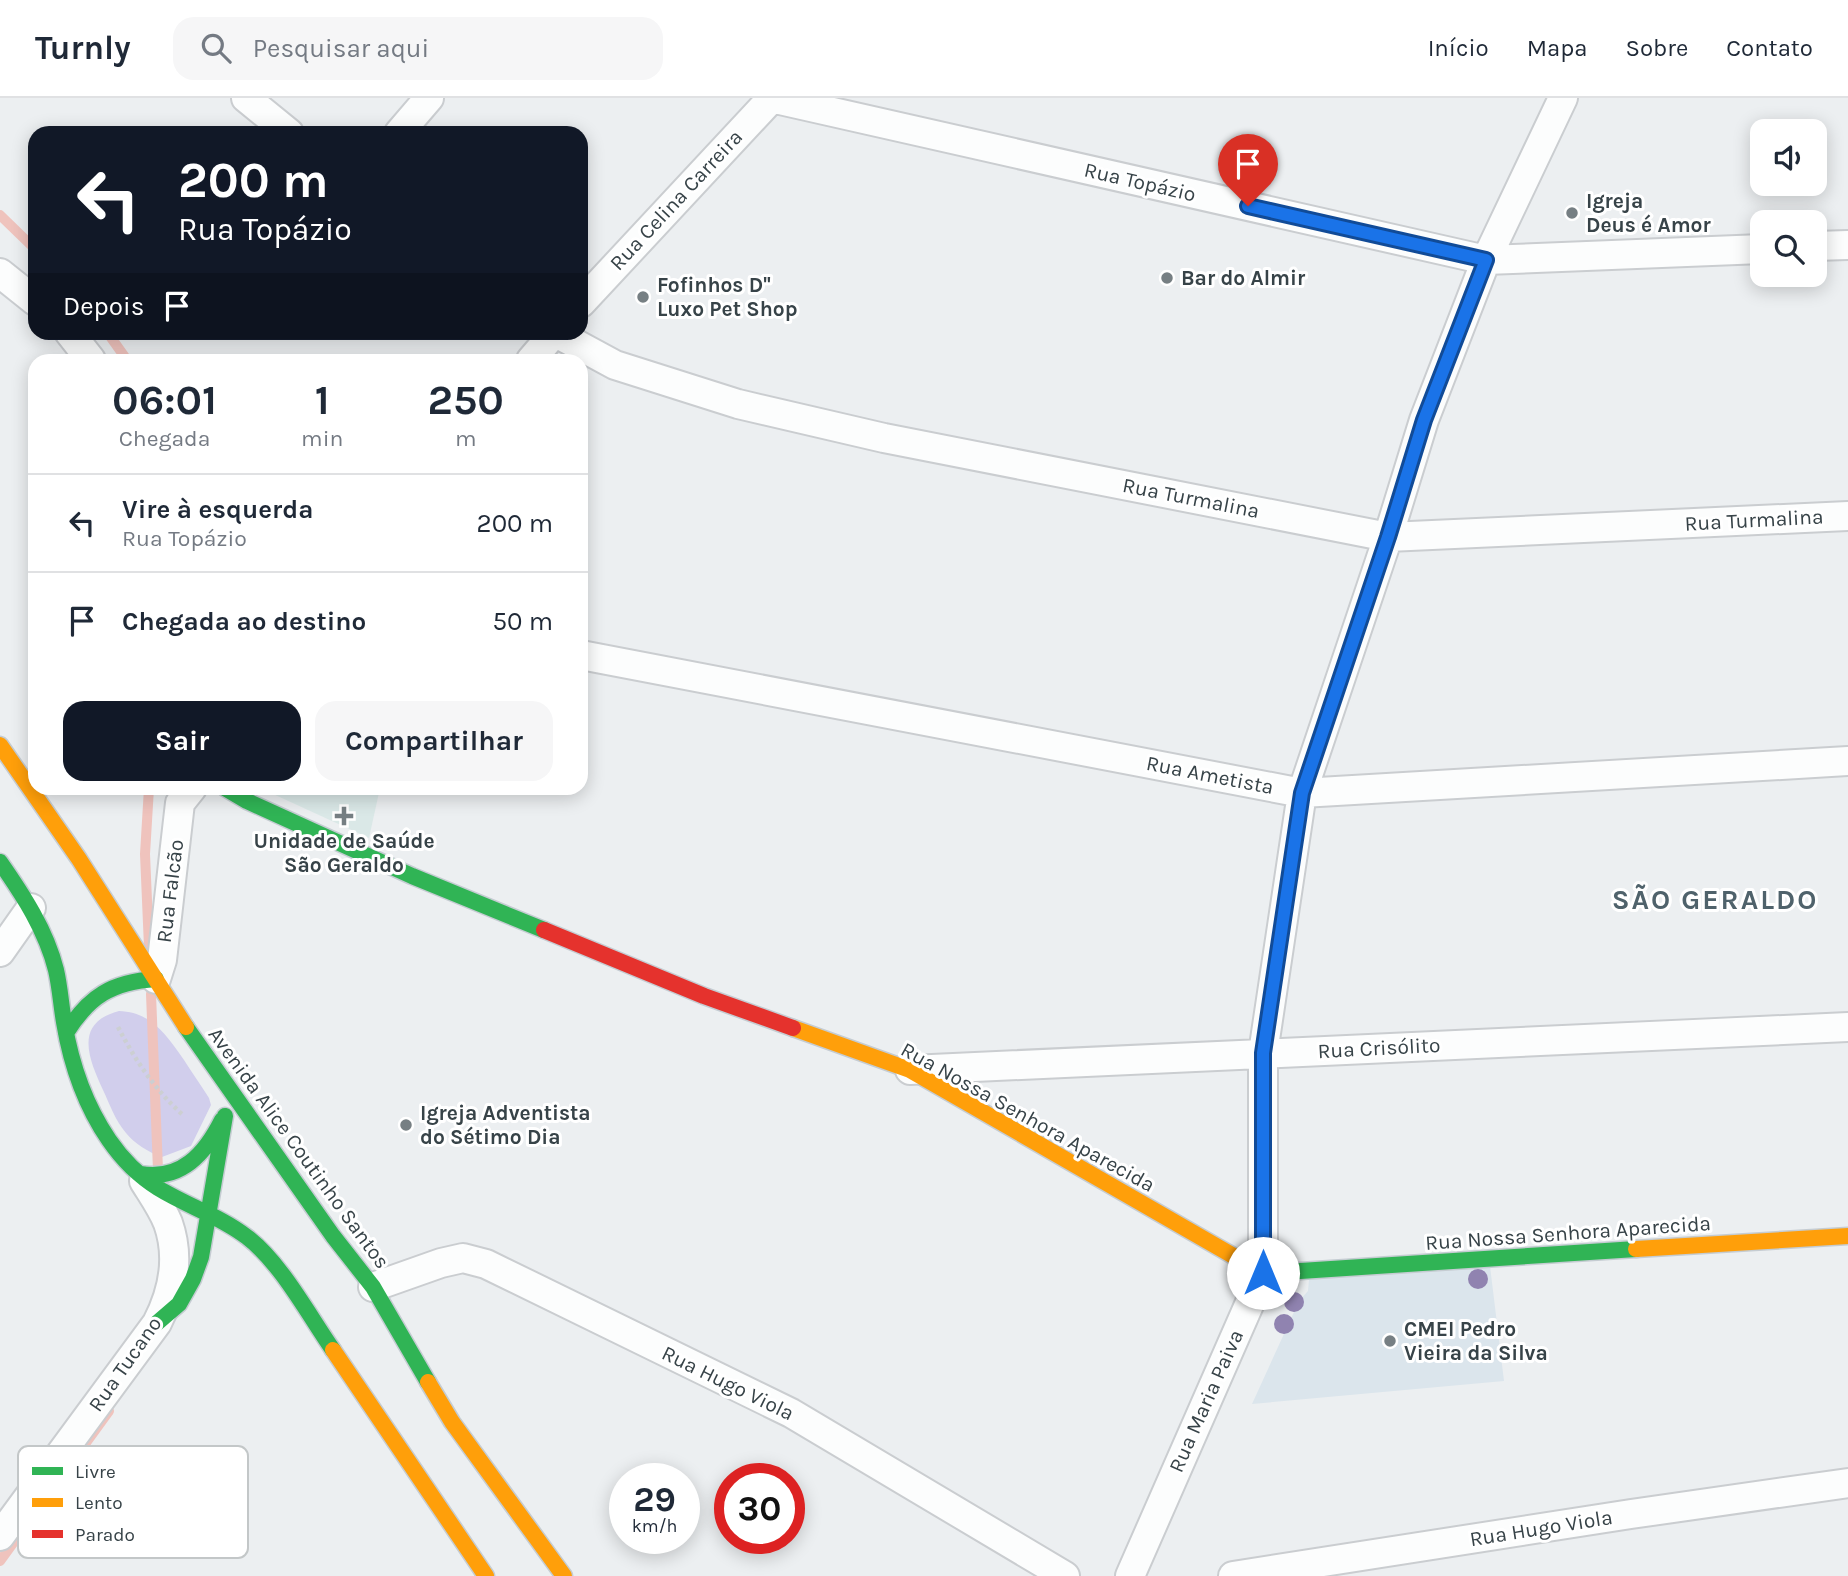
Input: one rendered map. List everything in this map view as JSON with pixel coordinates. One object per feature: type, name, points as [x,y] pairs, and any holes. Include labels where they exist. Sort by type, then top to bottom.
[{"type":"main road","name":"Avenida Alice Coutinho Santos","points":[[0,745],[28,785]]},
{"type":"main road","name":"Avenida Alice Coutinho Santos","points":[[35,795],[79,859],[195,1041],[333,1236],[373,1287],[452,1422],[564,1576]]},
{"type":"main road","name":"Rua Nossa Senhora Aparecida","points":[[237,795],[424,881],[704,996],[910,1070],[1263,1273],[1848,1236]]},
{"type":"main road","points":[[0,862],[31,908],[48,947],[56,970],[66,1033],[76,1072],[101,1127],[125,1160],[140,1174],[159,1188],[246,1235],[271,1259],[486,1576]]},
{"type":"main road","points":[[66,1033],[85,1005],[104,991],[127,982],[156,979]]},
{"type":"main road","points":[[140,1174],[156,1176],[171,1173],[197,1158],[212,1139],[234,1097]]},
{"type":"main road","points":[[157,1323],[179,1304],[194,1279],[201,1257],[225,1116]]},
{"type":"main road","points":[[250,1258],[271,1259]]},
{"type":"main road","points":[[187,1292],[199,1279],[214,1269]]},
{"type":"street","points":[[246,98],[280,126]]},
{"type":"street","points":[[405,126],[429,98]]},
{"type":"street","name":"Rua Topázio","points":[[771,98],[1486,260],[1750,249]]},
{"type":"street","name":"Rua Celina Carreira","points":[[588,295],[771,98]]},
{"type":"street","name":"Rua Maria Paiva","points":[[1130,1576],[1263,1273],[1263,1053],[1302,793],[1388,537],[1424,420],[1486,260],[1563,98]]},
{"type":"street","points":[[1827,246],[1848,245]]},
{"type":"street","points":[[0,273],[28,295]]},
{"type":"street","points":[[75,340],[86,354]]},
{"type":"street","points":[[536,354],[549,340]]},
{"type":"street","name":"Rua Turmalina","points":[[568,340],[615,365],[738,404],[884,438],[1388,537],[1848,516]]},
{"type":"street","name":"Rua Ametista","points":[[588,656],[1302,793],[1848,761]]},
{"type":"street","name":"Rua Falcão","points":[[156,979],[162,960],[185,795]]},
{"type":"street","points":[[0,952],[31,908]]},
{"type":"street","name":"Rua Crisólito","points":[[910,1070],[1848,1027]]},
{"type":"street","name":"Rua Tucano","points":[[66,1446],[157,1323],[171,1289],[174,1271],[173,1247],[168,1224],[140,1174]]},
{"type":"street","name":"Rua Hugo Viola","points":[[373,1287],[463,1258],[486,1264],[791,1413],[1065,1576]]},
{"type":"street","name":"Rua Hugo Viola","points":[[1233,1576],[1848,1483]]},
{"type":"street","name":"Rua Tucano","points":[[0,1536],[18,1512]]},
{"type":"path","points":[[104,991],[131,1052],[150,1080],[170,1104],[212,1139]]},
{"type":"shaded area","name":"Unidade de Saúde São Geraldo","points":[[275,795],[378,795],[369,838]]},
{"type":"shaded area","points":[[119,1011],[141,1016],[158,1027],[178,1051],[209,1098],[211,1105],[191,1146],[162,1157],[133,1141],[116,1118],[93,1066],[88,1043],[95,1024]]},
{"type":"shaded area","name":"CMEI Pedro Vieira da Silva","points":[[1490,1266],[1504,1381],[1252,1404],[1299,1301],[1308,1291],[1309,1279]]},
{"type":"waterway","points":[[0,215],[28,242]]},
{"type":"waterway","points":[[113,340],[123,354]]},
{"type":"waterway","points":[[149,795],[145,854],[149,947]]},
{"type":"waterway","points":[[151,994],[158,1170]]},
{"type":"waterway","points":[[84,1446],[109,1411]]},
{"type":"waterway","points":[[0,1561],[18,1536]]},
{"type":"traffic: fast","points":[[237,795],[412,876],[544,930]]},
{"type":"traffic: fast","points":[[0,862],[25,900],[52,955],[75,1069],[93,1113],[109,1140],[131,1167],[151,1183],[226,1223],[259,1248],[283,1275],[333,1350]]},
{"type":"traffic: fast","points":[[66,1033],[84,1009],[103,993],[127,984],[156,979]]},
{"type":"traffic: fast","points":[[186,1027],[333,1236],[373,1287],[428,1382]]},
{"type":"traffic: fast","points":[[157,1323],[179,1304],[201,1257],[225,1116]]},
{"type":"traffic: fast","points":[[140,1174],[168,1173],[190,1162],[208,1144],[222,1120]]},
{"type":"traffic: fast","points":[[1285,1272],[1636,1249]]},
{"type":"traffic: slow","points":[[0,745],[28,785]]},
{"type":"traffic: slow","points":[[35,795],[79,859],[186,1027]]},
{"type":"traffic: slow","points":[[793,1028],[910,1070],[1263,1273],[1285,1272]]},
{"type":"traffic: slow","points":[[1636,1249],[1848,1236]]},
{"type":"traffic: slow","points":[[333,1350],[486,1576]]},
{"type":"traffic: slow","points":[[428,1382],[452,1422],[564,1576]]},
{"type":"traffic: jam","points":[[544,930],[704,996],[793,1028]]},
{"type":"place","name":"Igreja Deus é Amor","points":[[1572,213]]},
{"type":"place","name":"Bar do Almir","points":[[1167,278]]},
{"type":"place","name":"Fofinhos D'' Luxo Pet Shop","points":[[643,297]]},
{"type":"place","name":"Unidade de Saúde São Geraldo","points":[[344,816]]},
{"type":"place","name":"Igreja Adventista do Sétimo Dia","points":[[406,1125]]},
{"type":"place","name":"CMEI Pedro Vieira da Silva","points":[[1390,1341]]},
{"type":"district","name":"SÃO GERALDO","points":[[1715,899]]},
{"type":"route","points":[[1248,206],[1486,260],[1424,420],[1388,537],[1302,793],[1263,1053],[1263,1273]]}]
